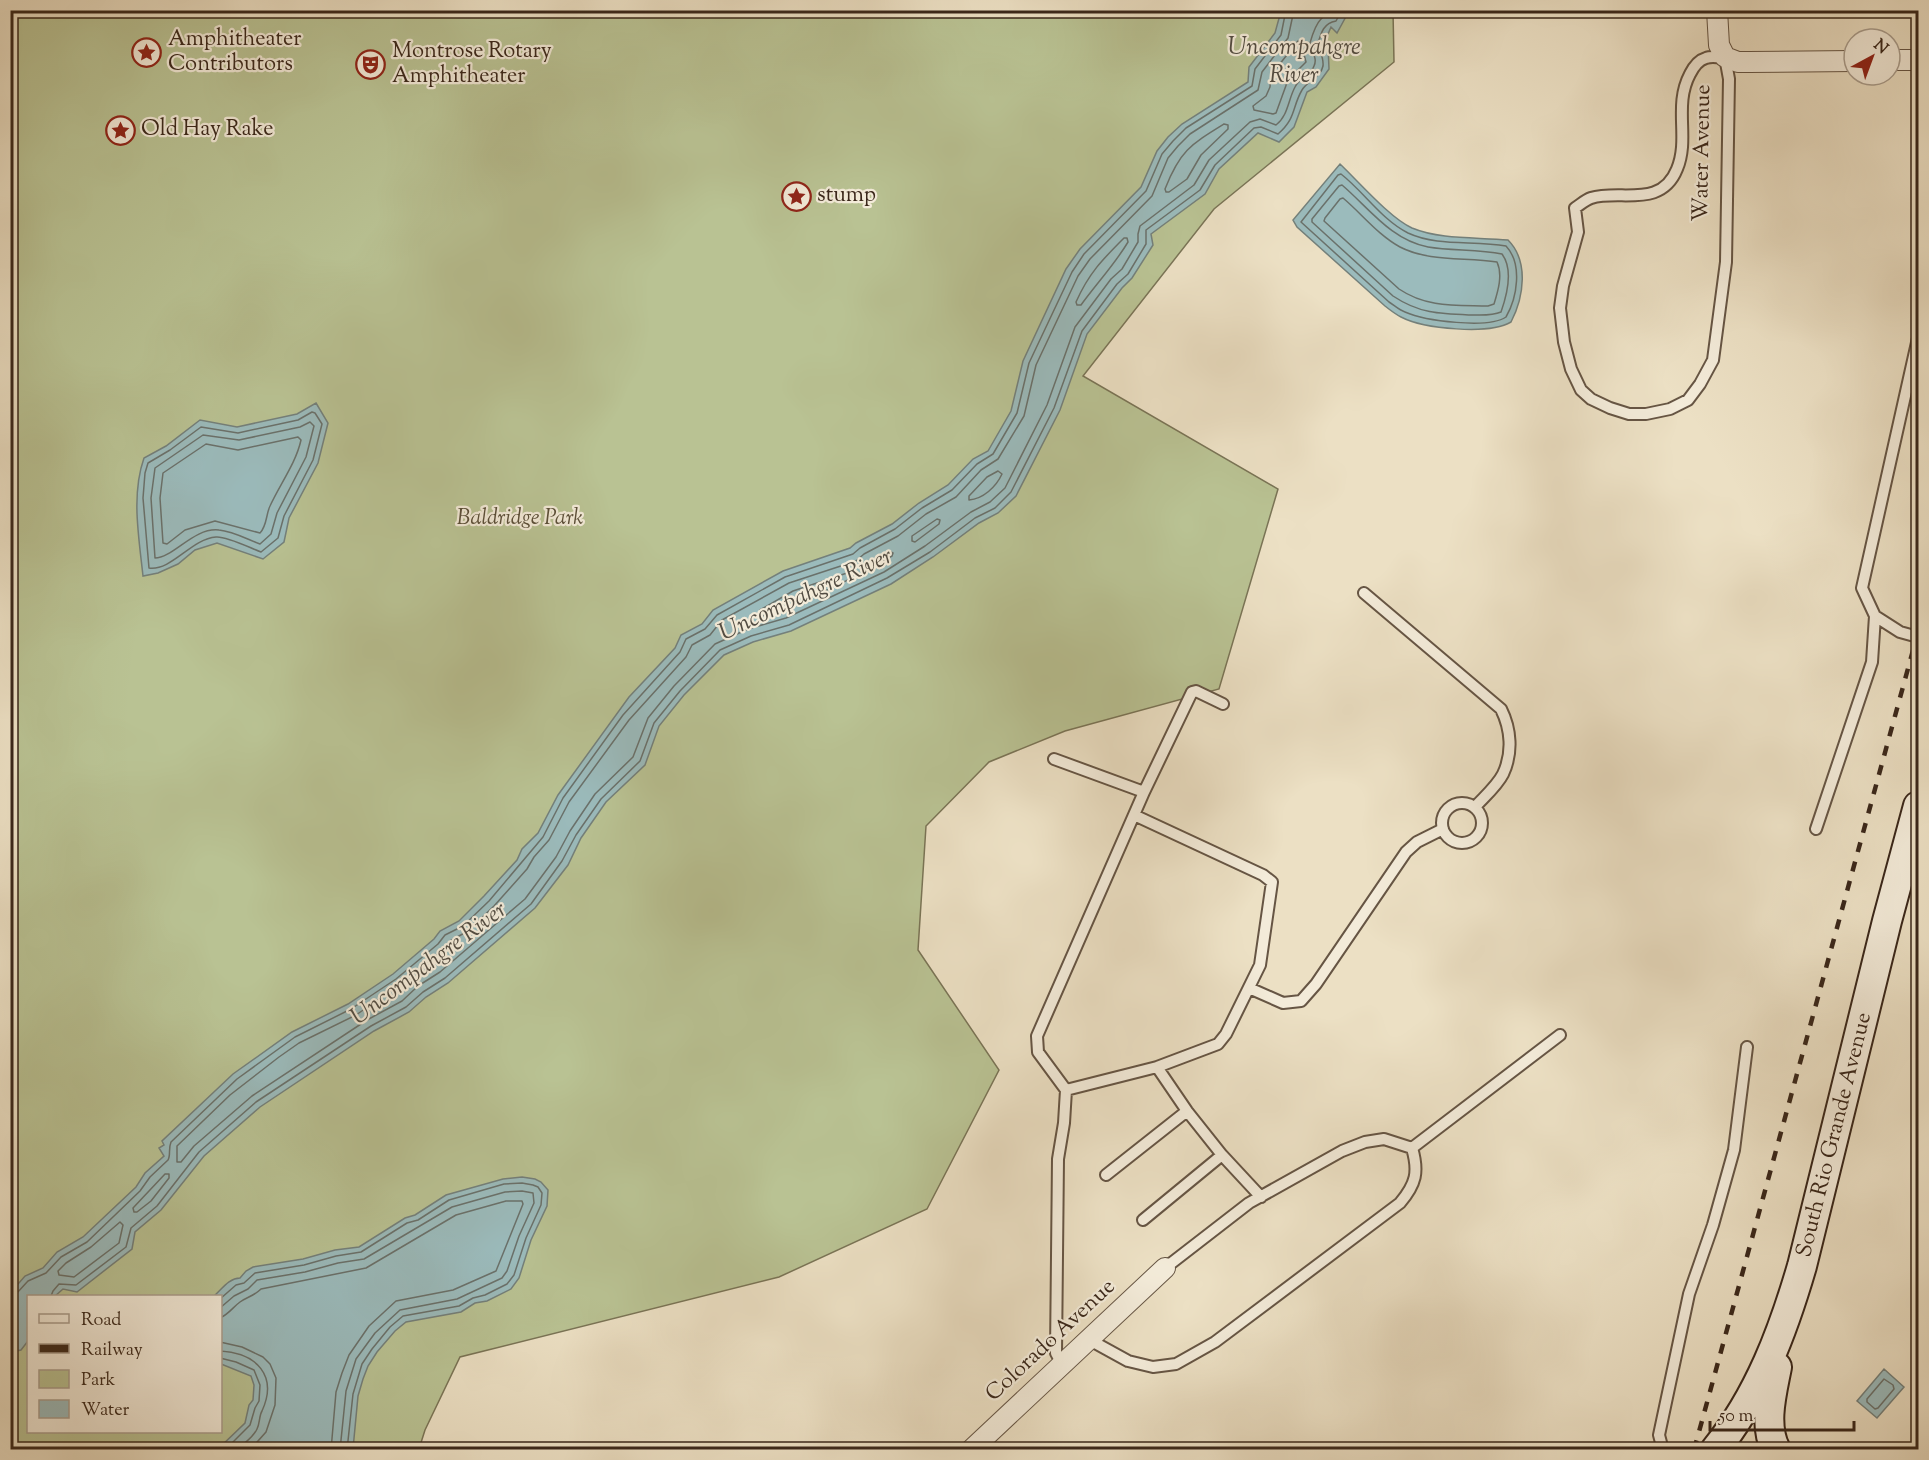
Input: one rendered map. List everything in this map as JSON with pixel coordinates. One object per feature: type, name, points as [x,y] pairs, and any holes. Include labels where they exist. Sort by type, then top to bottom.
[{"type":"street","name":"Water Avenue","points":[[1718,10],[1719,45],[1725,57]]},
{"type":"street","points":[[1725,57],[1738,62],[1842,61]]},
{"type":"street","points":[[1902,60],[1918,60]]},
{"type":"street","name":"South Rio Grande Avenue","points":[[1716,1449],[1730,1432],[1759,1382],[1789,1310],[1918,806]]},
{"type":"street","name":"Colorado Avenue","points":[[971,1449],[1165,1268]]},
{"type":"street","points":[[1776,1449],[1772,1442],[1769,1419],[1772,1392],[1789,1310]]},
{"type":"lane","name":"Water Avenue","points":[[1725,57],[1729,79],[1726,262],[1713,360],[1688,400],[1670,409],[1646,414],[1629,414],[1590,399],[1581,390],[1571,369],[1564,342],[1560,308],[1563,286],[1578,232],[1575,208],[1590,198],[1639,195],[1658,191],[1671,181],[1678,168],[1681,147],[1682,93],[1685,83],[1694,67],[1705,58],[1725,57]]},
{"type":"lane","points":[[1816,829],[1872,662],[1875,616],[1862,588],[1918,338]]},
{"type":"lane","points":[[1364,593],[1501,709],[1509,724],[1509,754],[1502,775],[1475,807]]},
{"type":"lane","points":[[1875,616],[1900,632],[1918,637]]},
{"type":"lane","points":[[1062,1364],[1056,1353],[1058,1159],[1064,1123],[1066,1090],[1038,1052],[1037,1036],[1144,792],[1192,692],[1196,691],[1223,704]]},
{"type":"lane","points":[[1054,759],[1144,792]]},
{"type":"lane","points":[[1463,803],[1475,807],[1480,813],[1482,826],[1476,838],[1463,843],[1450,839],[1443,829],[1443,816],[1451,806],[1463,803]]},
{"type":"lane","points":[[1066,1090],[1157,1067],[1218,1044],[1226,1034],[1260,965],[1272,882],[1263,875],[1134,815]]},
{"type":"lane","points":[[1249,988],[1283,1003],[1301,1001],[1316,984],[1406,852],[1417,842],[1443,829]]},
{"type":"lane","points":[[1412,1148],[1560,1035]]},
{"type":"lane","points":[[1663,1449],[1659,1435],[1689,1294],[1713,1225],[1734,1150],[1747,1047]]},
{"type":"lane","points":[[1157,1067],[1187,1111],[1260,1197]]},
{"type":"lane","points":[[1106,1175],[1187,1111]]},
{"type":"lane","points":[[1165,1268],[1249,1203],[1342,1152],[1365,1142],[1384,1139],[1412,1148]]},
{"type":"lane","points":[[1088,1339],[1128,1361],[1153,1367],[1176,1364],[1215,1342],[1400,1203],[1411,1190],[1416,1175],[1416,1162],[1412,1148]]},
{"type":"lane","points":[[1143,1220],[1222,1155]]},
{"type":"green space","name":"Baldridge Park","points":[[10,11],[1393,11],[1394,62],[1214,209],[1083,376],[1278,489],[1219,689],[1065,731],[989,762],[926,826],[918,950],[999,1070],[927,1209],[779,1277],[460,1357],[425,1430],[419,1449],[11,1449]]},
{"type":"water","name":"Uncompahgre River","points":[[1281,11],[1349,11],[1337,33],[1331,27],[1323,46],[1328,45],[1329,69],[1316,87],[1307,92],[1294,127],[1279,142],[1258,133],[1219,169],[1205,194],[1151,234],[1153,245],[1132,278],[1087,334],[1060,410],[1016,496],[998,513],[979,523],[891,584],[791,631],[753,642],[724,655],[684,695],[659,726],[645,765],[606,802],[581,838],[568,865],[535,908],[448,983],[426,997],[409,1012],[374,1031],[260,1107],[204,1156],[161,1210],[135,1232],[132,1249],[77,1292],[63,1289],[56,1295],[27,1295],[27,1342],[21,1350],[11,1352],[11,1292],[25,1276],[43,1268],[57,1252],[83,1237],[136,1187],[145,1173],[164,1156],[159,1148],[164,1145],[162,1141],[233,1074],[292,1032],[348,1004],[393,974],[434,939],[440,931],[459,921],[517,860],[522,849],[538,833],[558,795],[629,697],[675,648],[681,635],[702,624],[713,610],[783,571],[850,548],[892,524],[919,503],[948,485],[973,459],[988,451],[1011,411],[1023,361],[1066,269],[1080,249],[1141,187],[1157,151],[1168,137],[1182,124],[1248,82],[1249,67],[1275,33]]},
{"type":"water","points":[[1340,164],[1385,208],[1412,228],[1435,235],[1508,240],[1515,249],[1522,269],[1519,302],[1511,322],[1488,328],[1456,329],[1425,325],[1401,317],[1385,306],[1297,227],[1293,220]]},
{"type":"water","points":[[316,403],[328,423],[318,463],[289,518],[284,542],[263,559],[217,543],[195,550],[178,564],[158,573],[143,576],[137,502],[144,458],[166,446],[200,420],[237,427],[297,414]]},
{"type":"water","points":[[522,1177],[535,1179],[548,1190],[547,1206],[531,1240],[519,1278],[511,1289],[487,1301],[475,1303],[461,1312],[406,1322],[395,1331],[377,1352],[363,1379],[358,1396],[353,1449],[218,1449],[245,1423],[249,1405],[253,1400],[254,1385],[251,1376],[222,1364],[222,1295],[215,1295],[226,1284],[240,1278],[253,1267],[359,1247],[446,1195],[503,1179]]},
{"type":"water","points":[[1884,1369],[1904,1387],[1877,1418],[1857,1401]]},
{"type":"railway","points":[[1694,1450],[1918,632]]},
{"type":"place","name":"Amphitheater Contributors","points":[[147,53]]},
{"type":"place","name":"Montrose Rotary Amphitheater","points":[[371,65]]},
{"type":"place","name":"Old Hay Rake","points":[[120,130]]},
{"type":"place","name":"stump","points":[[796,196]]}]
